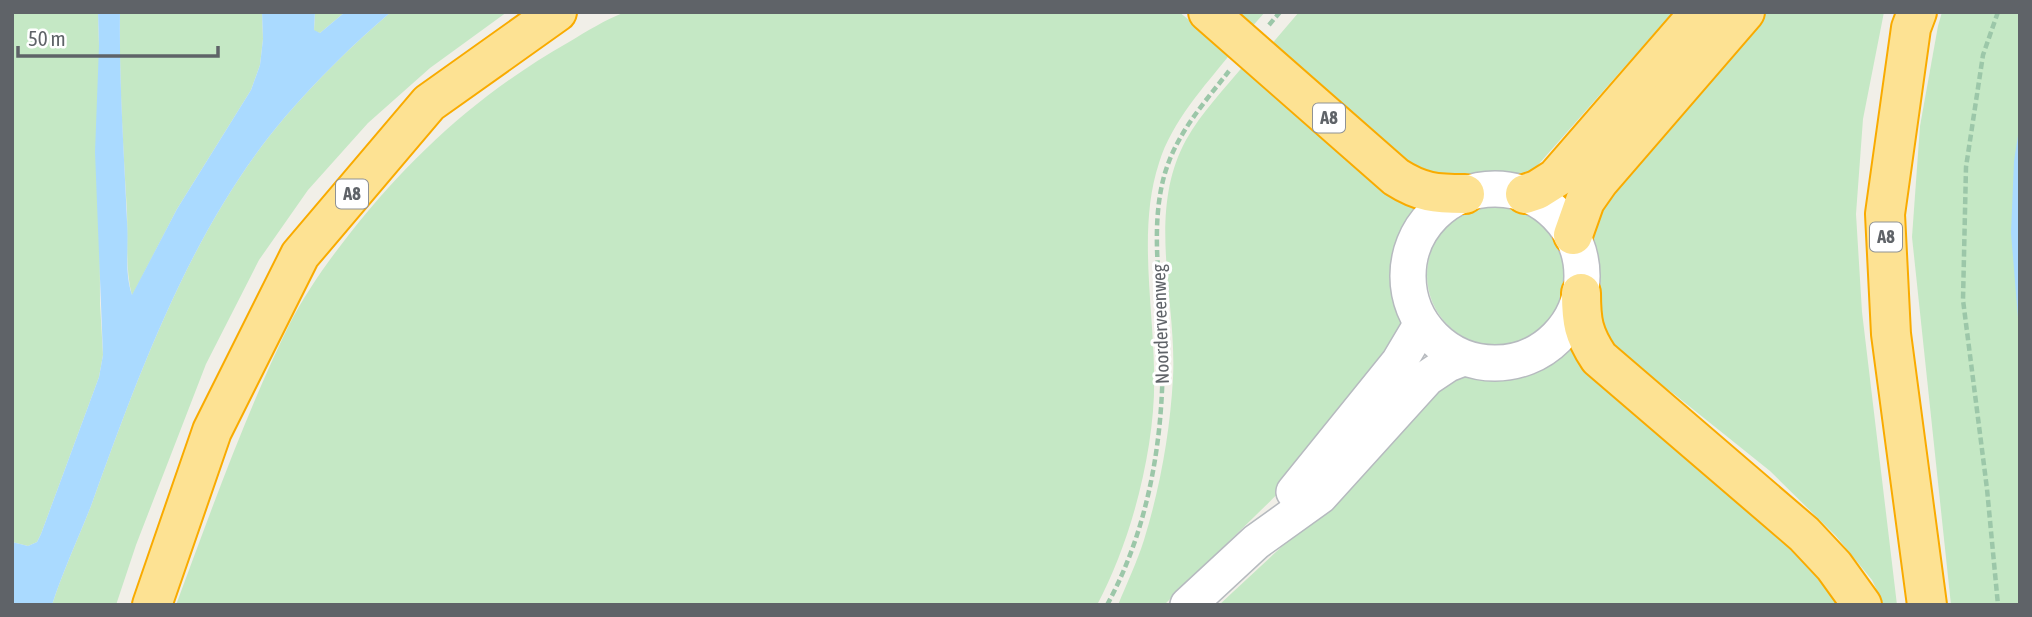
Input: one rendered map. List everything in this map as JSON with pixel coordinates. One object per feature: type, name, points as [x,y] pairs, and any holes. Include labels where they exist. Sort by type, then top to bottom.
[{"type":"highway","name":"A8","points":[[152,605],[212,431],[300,256],[429,103],[557,12]]},
{"type":"highway","name":"A8","points":[[1208,12],[1396,177],[1413,187],[1435,194],[1465,194]]},
{"type":"highway","points":[[1525,194],[1556,178],[1700,12]]},
{"type":"highway","points":[[1573,235],[1585,201],[1598,181],[1745,12]]},
{"type":"highway","name":"A8","points":[[1917,12],[1911,28],[1885,214],[1891,334],[1927,605]]},
{"type":"highway","points":[[1581,293],[1581,323],[1588,342],[1599,358],[1804,534],[1834,566],[1862,605]]},
{"type":"street","points":[[1490,188],[1525,194],[1557,213],[1573,235],[1583,270],[1581,293],[1575,314],[1556,340],[1531,356],[1503,365],[1461,359],[1436,342],[1421,325],[1410,301],[1408,274],[1413,247],[1425,226],[1442,207],[1465,194],[1490,188]]},
{"type":"street","points":[[1256,542],[1399,362],[1421,325]]},
{"type":"street","points":[[1188,605],[1256,542],[1320,496],[1427,378],[1461,359]]},
{"type":"path","points":[[1998,12],[1983,55],[1966,167],[1963,300],[1987,489],[1998,605]]},
{"type":"path","name":"Noorderveenweg","points":[[1107,605],[1132,547],[1146,501],[1155,456],[1164,373],[1157,243],[1158,212],[1164,176],[1182,131],[1230,69]]},
{"type":"green space","points":[[12,12],[98,12],[100,303],[103,355],[99,377],[41,534],[37,542],[28,546],[12,542]]},
{"type":"green space","points":[[120,12],[262,12],[260,65],[251,90],[177,209],[132,296],[128,264]]},
{"type":"green space","points":[[315,12],[345,12],[320,33],[314,31]]},
{"type":"green space","points":[[391,12],[507,12],[430,68],[368,123],[308,190],[259,260],[206,364],[136,545],[116,605],[52,605],[149,353],[195,253],[222,205],[285,117],[336,63]]},
{"type":"green space","points":[[625,12],[1179,12],[1231,53],[1190,105],[1172,133],[1159,163],[1153,187],[1149,213],[1148,265],[1154,398],[1147,459],[1121,551],[1097,605],[176,605],[229,464],[273,359],[303,301],[342,243],[424,150],[478,103],[537,61]]},
{"type":"green space","points":[[1229,12],[1265,12],[1250,29]]},
{"type":"green space","points":[[1299,12],[1673,12],[1522,183],[1508,180],[1472,183],[1451,181],[1403,162],[1270,46]]},
{"type":"green space","points":[[1765,12],[1884,12],[1863,119],[1856,214],[1862,312],[1897,605],[1884,605],[1872,580],[1836,536],[1770,471],[1674,394],[1618,354],[1602,335],[1599,274],[1592,229],[1599,207]]},
{"type":"green space","points":[[1942,12],[2020,12],[2020,605],[1951,605],[1912,237],[1920,126]]},
{"type":"green space","points":[[1245,64],[1413,203],[1419,211],[1405,241],[1398,278],[1404,312],[1402,335],[1300,472],[1164,605],[1118,605],[1150,520],[1169,419],[1173,348],[1165,227],[1174,168],[1186,140],[1199,120]]},
{"type":"green space","points":[[1498,204],[1525,209],[1548,225],[1564,248],[1569,275],[1564,302],[1548,325],[1525,341],[1498,346],[1471,341],[1448,325],[1432,302],[1427,275],[1432,248],[1448,225],[1471,209]]},
{"type":"green space","points":[[1571,345],[1625,390],[1851,605],[1219,605],[1334,498],[1434,387],[1469,373],[1523,373],[1540,367]]},
{"type":"water","points":[[98,12],[120,12],[127,268],[132,295],[177,209],[251,90],[260,65],[262,12],[315,12],[314,30],[320,33],[345,12],[391,12],[336,63],[285,117],[222,205],[195,253],[149,353],[52,605],[12,605],[12,542],[28,546],[37,542],[41,534],[99,377],[103,355],[95,152]]},
{"type":"water","points":[[2020,123],[2020,342],[2011,233],[2014,161]]}]
